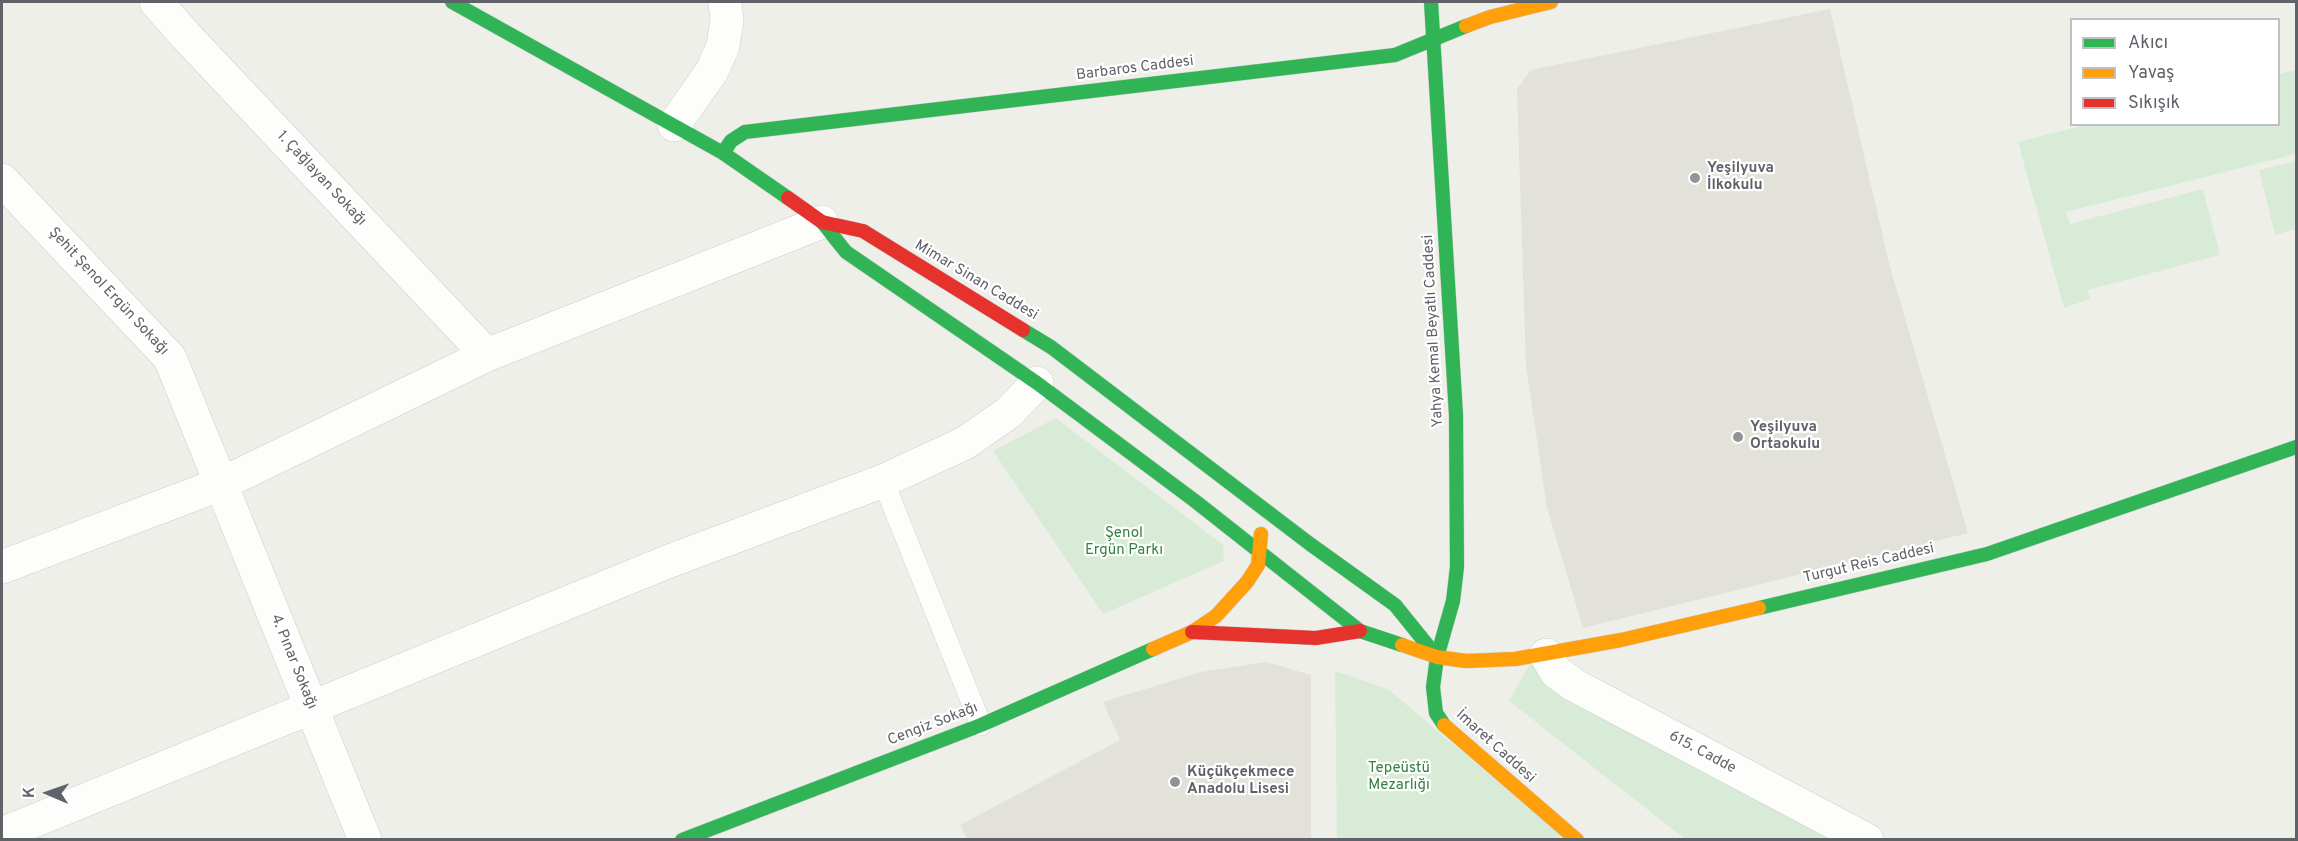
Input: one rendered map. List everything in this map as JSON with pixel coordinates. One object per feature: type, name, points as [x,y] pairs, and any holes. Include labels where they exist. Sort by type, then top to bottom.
[{"type":"street","name":"1. Çağlayan Sokağı","points":[[156,2],[487,355]]},
{"type":"street","name":"Mimar Sinan Caddesi","points":[[452,2],[723,153],[822,222],[863,231],[1051,346],[1310,544],[1395,605],[1437,657]]},
{"type":"street","points":[[674,125],[712,71],[723,46],[727,21],[725,2]]},
{"type":"street","name":"Yahya Kemal Beyatlı Caddesi","points":[[1431,2],[1456,415],[1457,567],[1453,601],[1437,657]]},
{"type":"street","name":"Barbaros Caddesi","points":[[723,153],[731,141],[745,132],[1395,55],[1490,17],[1551,2]]},
{"type":"street","name":"Şehit Şenol Ergün Sokağı","points":[[2,180],[170,358],[221,484]]},
{"type":"street","points":[[2,567],[221,484],[487,355],[822,222],[846,252],[1037,383],[1195,501],[1360,631]]},
{"type":"street","points":[[2,834],[667,562],[883,481],[965,443],[1008,413],[1037,383]]},
{"type":"street","name":"Turgut Reis Caddesi","points":[[1360,631],[1437,657],[1466,661],[1546,655],[1621,640],[1987,554],[2296,447]]},
{"type":"street","name":"4. Pınar Sokağı","points":[[221,484],[365,840]]},
{"type":"street","points":[[1243,492],[1255,508],[1259,521],[1261,534],[1259,553]]},
{"type":"street","name":"Cengiz Sokağı","points":[[682,840],[981,725],[1192,632],[1216,616],[1247,582],[1257,565],[1259,553]]},
{"type":"street","name":"Cengiz Sokağı","points":[[1192,632],[1316,638],[1360,631]]},
{"type":"street","name":"615. Cadde","points":[[1546,655],[1556,672],[1574,685],[1867,840]]},
{"type":"street","name":"İmaret Caddesi","points":[[1437,657],[1433,687],[1436,712],[1443,724],[1577,840]]},
{"type":"lane","points":[[883,481],[981,725]]},
{"type":"shaded area","points":[[1830,9],[1890,267],[1968,533],[1583,628],[1547,508],[1526,366],[1517,89],[1531,70]]},
{"type":"shaded area","name":"Küçükçekmece Anadolu Lisesi","points":[[1266,662],[1311,675],[1311,839],[967,839],[960,825],[1120,740],[1103,702],[1201,672]]},
{"type":"green space","points":[[2296,70],[2296,154],[2066,212],[2070,224],[2203,189],[2220,255],[2088,290],[2090,299],[2064,308],[2018,142],[2081,126],[2280,126],[2280,74]]},
{"type":"green space","points":[[2296,161],[2296,229],[2275,235],[2259,170]]},
{"type":"green space","name":"Şenol Ergün Parkı","points":[[1056,418],[1223,545],[1224,561],[1103,614],[993,451]]},
{"type":"green space","points":[[1530,664],[1852,839],[1685,839],[1509,701]]},
{"type":"green space","name":"Tepeüstü Mezarlığı","points":[[1335,671],[1388,689],[1565,839],[1337,839]]},
{"type":"traffic: fast","points":[[452,2],[723,153],[788,198]]},
{"type":"traffic: fast","points":[[1431,2],[1456,415],[1457,567],[1453,601],[1437,657],[1433,687],[1436,713],[1444,725]]},
{"type":"traffic: fast","points":[[723,153],[731,141],[745,132],[1395,55],[1466,26]]},
{"type":"traffic: fast","points":[[822,222],[846,252],[1037,383],[1195,501],[1360,631],[1402,645]]},
{"type":"traffic: fast","points":[[1023,330],[1051,347],[1310,544],[1395,605],[1437,657]]},
{"type":"traffic: fast","points":[[1759,608],[1987,554],[2296,447]]},
{"type":"traffic: fast","points":[[682,840],[981,725],[1153,649]]},
{"type":"traffic: slow","points":[[1466,26],[1490,17],[1551,2]]},
{"type":"traffic: slow","points":[[1153,649],[1192,632],[1216,616],[1247,582],[1258,565],[1261,534]]},
{"type":"traffic: slow","points":[[1402,645],[1437,657],[1466,661],[1515,659],[1621,640],[1759,608]]},
{"type":"traffic: slow","points":[[1444,725],[1577,840]]},
{"type":"traffic: jam","points":[[788,198],[822,222],[863,231],[1023,330]]},
{"type":"traffic: jam","points":[[1192,632],[1316,638],[1360,631]]},
{"type":"place","name":"Yeşilyuva İlkokulu","points":[[1695,178]]},
{"type":"place","name":"Yeşilyuva Ortaokulu","points":[[1738,437]]},
{"type":"place","name":"Küçükçekmece Anadolu Lisesi","points":[[1175,782]]}]
